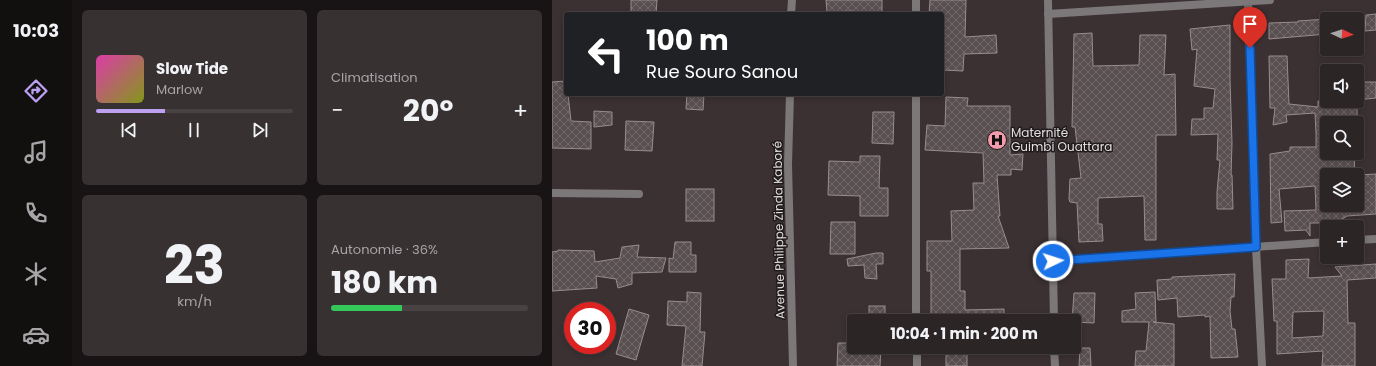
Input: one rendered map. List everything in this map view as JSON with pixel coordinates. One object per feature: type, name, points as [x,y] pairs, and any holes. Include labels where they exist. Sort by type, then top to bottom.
[{"type":"street","points":[[791,12],[792,0]]},
{"type":"street","points":[[916,0],[916,12]]},
{"type":"street","points":[[1048,0],[1054,314]]},
{"type":"street","points":[[1048,14],[1270,0]]},
{"type":"street","points":[[1248,1],[1256,247],[1262,366]]},
{"type":"street","name":"Avenue Philippe Zinda Kaboré","points":[[790,96],[788,164],[793,366]]},
{"type":"street","points":[[916,96],[916,314]]},
{"type":"street","points":[[552,193],[639,194]]},
{"type":"street","points":[[1364,240],[1376,239]]},
{"type":"street","points":[[1053,261],[1320,242]]},
{"type":"street","points":[[916,354],[917,366]]},
{"type":"street","points":[[1054,354],[1055,366]]},
{"type":"building","points":[[631,0],[657,0],[656,12],[631,12]]},
{"type":"building","points":[[826,0],[882,0],[882,12],[827,12]]},
{"type":"building","points":[[930,0],[966,0],[965,37],[996,35],[997,53],[964,54],[963,71],[944,70],[944,12],[929,12]]},
{"type":"building","points":[[1376,14],[1376,30],[1365,31],[1366,15]]},
{"type":"building","points":[[1320,19],[1320,35],[1269,39],[1269,23]]},
{"type":"building","points":[[1230,25],[1232,143],[1231,175],[1233,209],[1217,209],[1220,160],[1217,160],[1218,134],[1191,135],[1192,119],[1204,119],[1204,108],[1213,108],[1215,89],[1194,86],[1197,49],[1192,50],[1190,29]]},
{"type":"building","points":[[1092,33],[1093,66],[1139,65],[1140,35],[1166,35],[1164,75],[1175,74],[1176,135],[1156,135],[1156,240],[1145,240],[1144,196],[1098,198],[1098,224],[1102,224],[1103,241],[1079,242],[1077,203],[1070,202],[1069,199],[1070,179],[1081,178],[1075,127],[1072,127],[1074,34]]},
{"type":"building","points":[[1269,56],[1287,56],[1289,104],[1318,107],[1318,101],[1320,101],[1320,108],[1357,108],[1357,116],[1320,116],[1320,160],[1355,160],[1354,168],[1320,168],[1320,212],[1364,212],[1364,175],[1376,174],[1376,214],[1347,216],[1341,220],[1320,220],[1320,223],[1310,223],[1310,236],[1306,230],[1285,231],[1284,211],[1316,210],[1315,186],[1279,189],[1282,222],[1271,223],[1270,154],[1290,151],[1290,147],[1316,147],[1316,133],[1315,113],[1286,115],[1287,122],[1273,125],[1275,108],[1270,108]]},
{"type":"building","points":[[564,81],[564,96],[568,96],[571,121],[591,122],[591,149],[552,148],[552,82]]},
{"type":"building","points":[[1364,82],[1376,82],[1376,98],[1364,99]]},
{"type":"building","points":[[687,96],[704,96],[703,110],[686,109]]},
{"type":"building","points":[[946,97],[968,98],[967,106],[1010,106],[1010,155],[1023,154],[1022,170],[1011,169],[1011,175],[997,175],[1000,216],[998,216],[1009,248],[960,249],[960,291],[965,291],[965,310],[1004,309],[1004,314],[931,314],[931,271],[927,271],[927,241],[952,241],[951,211],[974,210],[973,183],[984,183],[983,153],[925,150],[927,125],[945,126]]},
{"type":"building","points":[[594,111],[612,112],[612,125],[594,127]]},
{"type":"building","points":[[873,112],[894,112],[893,144],[872,143]]},
{"type":"building","points":[[626,121],[654,122],[652,151],[625,150]]},
{"type":"building","points":[[860,156],[880,156],[879,188],[888,188],[888,216],[860,216],[860,196],[828,195],[829,161],[860,162]]},
{"type":"building","points":[[686,189],[714,189],[714,221],[686,221]]},
{"type":"building","points":[[831,222],[855,222],[855,254],[830,254]]},
{"type":"building","points":[[675,242],[691,242],[691,255],[696,255],[696,272],[669,272],[669,258],[673,259]]},
{"type":"building","points":[[639,245],[637,257],[666,258],[662,272],[632,273],[632,284],[618,288],[616,279],[596,276],[597,288],[552,291],[552,252],[558,250],[594,251],[595,262],[620,258],[622,247]]},
{"type":"building","points":[[883,253],[883,264],[876,264],[877,279],[865,278],[864,265],[848,266],[847,259]]},
{"type":"building","points":[[1309,259],[1308,278],[1342,276],[1335,267],[1376,264],[1376,278],[1347,280],[1348,323],[1355,323],[1355,366],[1322,366],[1323,351],[1277,354],[1277,321],[1274,321],[1272,279],[1286,279],[1286,260]],"holes":[[[1324,311],[1323,336],[1292,338],[1293,312]]]},
{"type":"building","points":[[1235,274],[1234,297],[1231,297],[1230,311],[1232,329],[1235,329],[1238,357],[1211,358],[1210,316],[1178,317],[1177,298],[1158,300],[1157,280],[1172,279],[1172,277]]},
{"type":"building","points":[[687,292],[701,293],[700,332],[705,332],[702,366],[682,366],[686,326],[667,325],[668,301],[687,302]]},
{"type":"building","points":[[1155,292],[1156,322],[1153,322],[1174,324],[1174,366],[1135,366],[1136,351],[1146,351],[1149,322],[1122,322],[1122,311],[1136,309],[1135,293]]},
{"type":"building","points":[[1074,293],[1095,293],[1094,323],[1081,322],[1081,314],[1072,314]]},
{"type":"building","points":[[869,306],[885,306],[885,314],[869,314]]},
{"type":"building","points":[[629,309],[649,315],[636,360],[616,354]]},
{"type":"building","points":[[838,343],[847,343],[847,354],[881,354],[880,366],[837,366]]},
{"type":"building","points":[[1081,348],[1090,348],[1091,366],[1079,366]]},
{"type":"building","points":[[946,354],[967,354],[967,366],[946,366]]},
{"type":"place","name":"Maternité Guimbi Ouattara","points":[[997,140]]},
{"type":"route","points":[[1053,261],[1256,247],[1250,48]]}]
